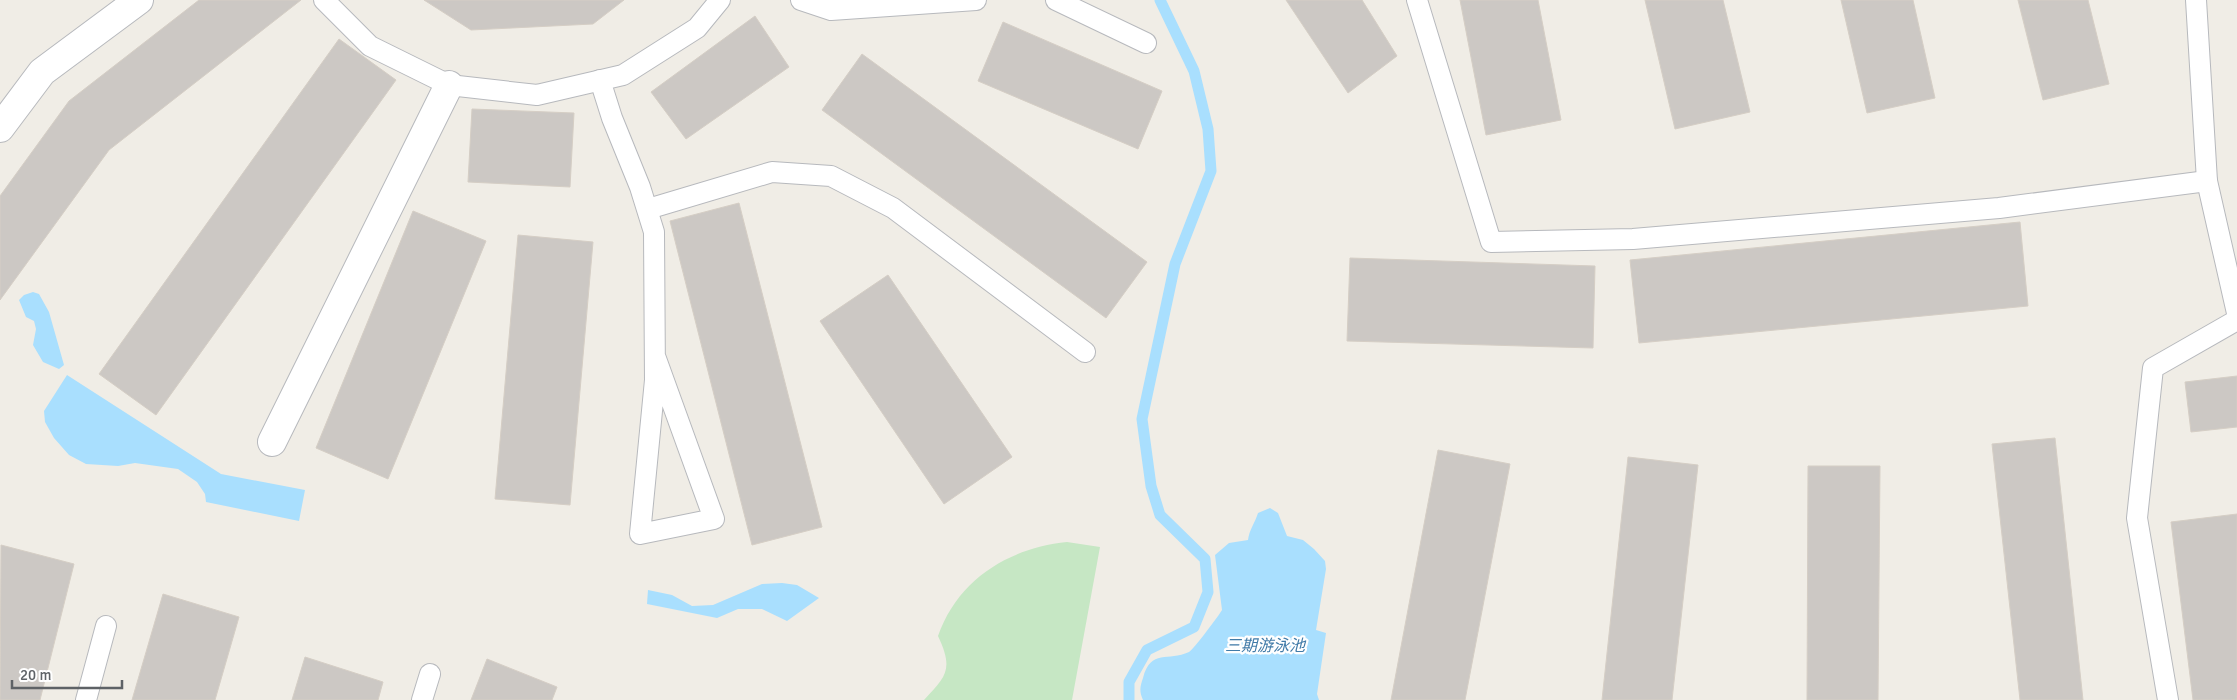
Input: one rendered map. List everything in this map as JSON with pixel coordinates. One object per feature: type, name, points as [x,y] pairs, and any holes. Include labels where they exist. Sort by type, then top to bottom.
[{"type":"street","points":[[4,119],[42,72],[139,0]]},
{"type":"street","points":[[272,442],[449,85]]},
{"type":"lane","points":[[324,0],[370,46],[449,85],[537,95],[623,75],[697,28],[720,0]]},
{"type":"lane","points":[[800,0],[832,10],[976,0]]},
{"type":"lane","points":[[1056,0],[1146,44]]},
{"type":"lane","points":[[1417,0],[1491,242],[1632,239],[1990,209],[2207,181]]},
{"type":"lane","points":[[2196,0],[2207,181],[2237,313]]},
{"type":"lane","points":[[600,80],[612,118],[648,209],[654,232],[655,380],[640,534],[714,519],[655,356]]},
{"type":"lane","points":[[648,209],[772,172],[831,176],[894,208],[1085,352]]},
{"type":"lane","points":[[2168,700],[2137,518],[2153,368],[2237,320]]},
{"type":"lane","points":[[86,700],[106,626]]},
{"type":"lane","points":[[422,700],[430,674]]},
{"type":"green space","points":[[1067,542],[1100,547],[1072,700],[924,700],[938,685],[945,672],[946,657],[938,636],[958,598],[988,570],[1006,559],[1046,545]]},
{"type":"water","points":[[33,292],[39,294],[49,312],[64,365],[59,369],[43,362],[33,345],[36,329],[34,321],[26,317],[19,300],[24,295]]},
{"type":"water","points":[[67,375],[221,474],[305,490],[299,521],[206,502],[205,494],[197,482],[178,469],[135,463],[118,466],[86,464],[69,455],[54,438],[45,422],[44,411]]},
{"type":"water","name":"三期游泳池","points":[[1270,508],[1278,513],[1287,536],[1303,540],[1325,561],[1326,569],[1316,630],[1326,633],[1317,694],[1319,700],[1143,700],[1141,694],[1142,681],[1146,669],[1151,663],[1156,659],[1189,652],[1222,610],[1215,555],[1229,543],[1248,540],[1258,513]]},
{"type":"water","points":[[782,583],[797,585],[819,598],[787,621],[762,609],[738,609],[717,618],[647,604],[648,590],[672,595],[692,606],[713,605],[762,584]]},
{"type":"building","points":[[199,0],[301,0],[109,150],[0,300],[0,196],[69,101]]},
{"type":"building","points":[[424,0],[624,0],[593,24],[471,30]]},
{"type":"building","points":[[1286,0],[1362,0],[1397,56],[1348,93]]},
{"type":"building","points":[[1460,0],[1538,0],[1561,120],[1486,135]]},
{"type":"building","points":[[1645,0],[1723,0],[1750,112],[1675,129]]},
{"type":"building","points":[[1841,0],[1913,0],[1935,98],[1867,113]]},
{"type":"building","points":[[2018,0],[2088,0],[2109,84],[2043,100]]},
{"type":"building","points":[[755,16],[789,67],[686,139],[651,92]]},
{"type":"building","points":[[1003,22],[1162,91],[1138,149],[978,81]]},
{"type":"building","points":[[339,39],[396,80],[156,415],[99,374]]},
{"type":"building","points":[[862,54],[1147,262],[1106,318],[822,110]]},
{"type":"building","points":[[472,109],[574,113],[570,187],[468,182]]},
{"type":"building","points":[[739,203],[822,527],[752,545],[670,221]]},
{"type":"building","points":[[413,211],[486,241],[388,479],[316,448]]},
{"type":"building","points":[[2020,222],[2028,306],[1639,343],[1630,260]]},
{"type":"building","points":[[518,235],[593,242],[570,505],[495,499]]},
{"type":"building","points":[[1350,258],[1595,266],[1593,348],[1347,341]]},
{"type":"building","points":[[888,275],[1012,457],[944,504],[820,321]]},
{"type":"building","points":[[2237,376],[2237,427],[2191,432],[2185,382]]},
{"type":"building","points":[[2055,438],[2083,700],[2020,700],[1992,444]]},
{"type":"building","points":[[1438,450],[1510,464],[1465,700],[1391,700]]},
{"type":"building","points":[[1628,457],[1698,465],[1672,700],[1602,700]]},
{"type":"building","points":[[1808,466],[1880,466],[1878,700],[1807,700]]},
{"type":"building","points":[[2237,514],[2237,700],[2193,700],[2171,522]]},
{"type":"building","points":[[1,545],[74,564],[40,700],[0,700]]},
{"type":"building","points":[[163,594],[239,617],[215,700],[132,700]]},
{"type":"building","points":[[305,657],[383,682],[378,700],[292,700]]},
{"type":"building","points":[[487,659],[557,687],[552,700],[471,700]]},
{"type":"waterway","points":[[1129,700],[1129,682],[1147,650],[1194,627],[1208,592],[1205,559],[1160,515],[1151,486],[1142,419],[1175,264],[1211,171],[1208,129],[1194,71],[1160,0]]}]
